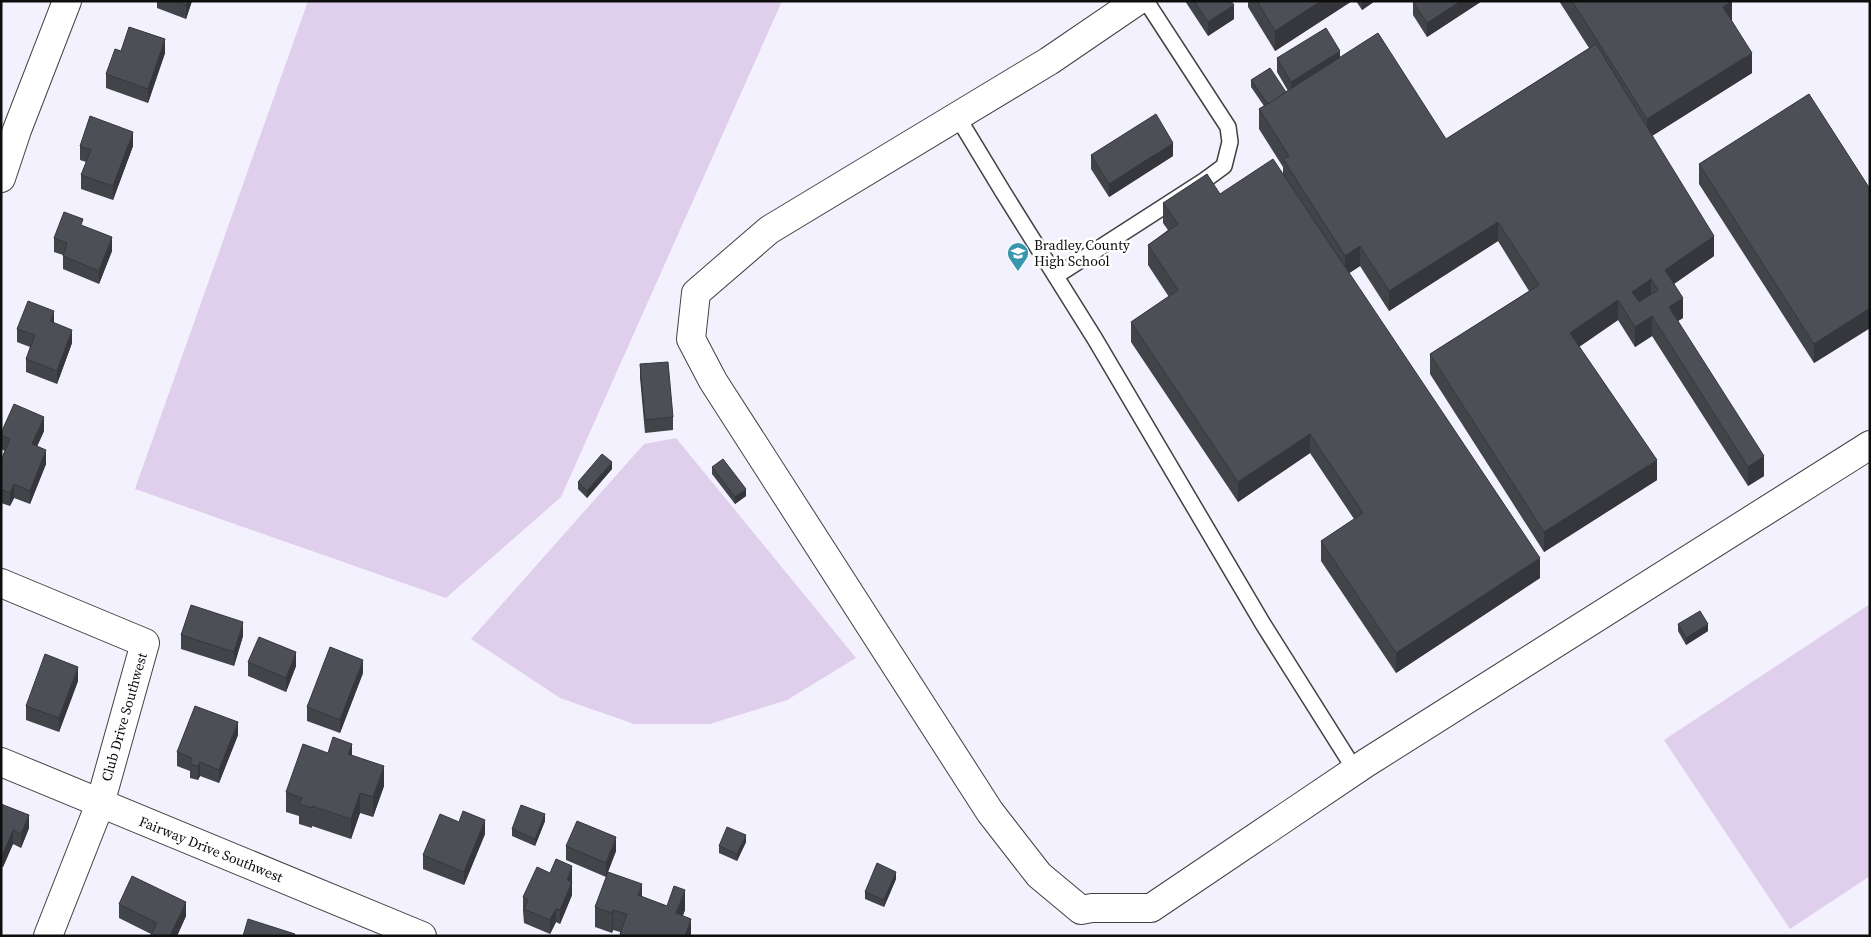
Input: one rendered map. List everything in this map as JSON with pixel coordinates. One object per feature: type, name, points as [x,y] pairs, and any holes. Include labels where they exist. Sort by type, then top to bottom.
[{"type":"street","points":[[1,178],[17,130],[67,1]]},
{"type":"street","points":[[1137,1],[1049,60],[769,230],[696,292],[691,339],[713,381],[990,812],[1039,875],[1081,910],[1092,908],[1151,908],[1355,770],[1870,445]]},
{"type":"street","name":"Club Drive Southwest","points":[[1,583],[145,643],[100,804],[48,936]]},
{"type":"street","name":"Fairway Drive Southwest","points":[[1,762],[422,936]]},
{"type":"lane","points":[[1056,276],[1224,166],[1230,142],[1228,126],[1146,1]]},
{"type":"lane","points":[[957,116],[1095,338],[1263,624],[1355,770]]},
{"type":"shaded area","points":[[308,1],[782,1],[561,497],[446,598],[135,489]]},
{"type":"shaded area","points":[[676,438],[856,658],[787,700],[710,724],[634,724],[560,698],[471,639],[644,444]]},
{"type":"shaded area","points":[[1870,604],[1870,876],[1790,929],[1664,740]]},
{"type":"building","points":[[175,1],[187,1],[186,5]]},
{"type":"building","points":[[1194,1],[1231,1],[1234,5],[1208,22]]},
{"type":"building","points":[[1257,1],[1321,1],[1275,31]]},
{"type":"building","points":[[1414,1],[1461,1],[1427,23]]},
{"type":"building","points":[[1572,1],[1732,1],[1723,7],[1752,53],[1647,119]]},
{"type":"building","points":[[129,27],[165,39],[148,89],[106,74],[115,49],[121,51]]},
{"type":"building","points":[[1326,28],[1340,51],[1291,82],[1277,58]]},
{"type":"building","points":[[1378,33],[1446,139],[1596,44],[1714,236],[1665,270],[1683,298],[1669,307],[1764,456],[1748,467],[1652,316],[1635,327],[1618,300],[1570,333],[1657,460],[1544,532],[1430,354],[1539,285],[1498,222],[1389,291],[1360,246],[1345,256],[1283,159],[1289,156],[1259,109]],"holes":[[[1651,279],[1658,290],[1639,302],[1632,292]]]},
{"type":"building","points":[[1270,68],[1286,92],[1268,104],[1251,80]]},
{"type":"building","points":[[1809,94],[1870,189],[1870,308],[1814,344],[1699,164]]},
{"type":"building","points":[[1156,114],[1173,143],[1109,184],[1091,155]]},
{"type":"building","points":[[90,116],[133,132],[113,186],[81,175],[91,150],[80,146]]},
{"type":"building","points":[[1273,159],[1540,558],[1396,653],[1321,541],[1363,513],[1310,434],[1238,482],[1131,322],[1178,290],[1148,245],[1178,224],[1163,203],[1207,174],[1220,194]]},
{"type":"building","points":[[64,212],[83,219],[81,225],[112,237],[99,271],[63,256],[67,243],[54,238]]},
{"type":"building","points":[[28,301],[54,311],[50,321],[72,330],[57,371],[26,359],[35,335],[17,329]]},
{"type":"building","points":[[668,362],[673,417],[645,420],[640,364]]},
{"type":"building","points":[[14,404],[44,417],[32,444],[46,450],[30,491],[14,484],[10,493],[1,489],[1,460],[10,439],[1,435],[1,433]]},
{"type":"building","points":[[602,454],[612,462],[587,491],[578,482]]},
{"type":"building","points":[[723,459],[746,489],[735,497],[712,467]]},
{"type":"building","points":[[191,605],[243,622],[234,652],[181,635]]},
{"type":"building","points":[[1700,611],[1708,624],[1686,638],[1678,624]]},
{"type":"building","points":[[259,637],[296,652],[286,678],[248,662]]},
{"type":"building","points":[[330,647],[363,660],[340,720],[307,707]]},
{"type":"building","points":[[45,654],[78,667],[59,718],[26,706]]},
{"type":"building","points":[[195,706],[238,722],[219,770],[200,762],[198,766],[190,764],[192,758],[177,752]]},
{"type":"building","points":[[333,737],[352,744],[348,754],[384,766],[373,797],[360,793],[351,819],[312,806],[312,808],[299,804],[302,798],[286,792],[303,744],[328,753]]},
{"type":"building","points":[[1,804],[29,815],[21,834],[13,830],[3,854],[1,853]]},
{"type":"building","points":[[521,805],[545,814],[535,839],[512,829]]},
{"type":"building","points":[[463,811],[485,820],[464,872],[423,855],[440,814],[459,822]]},
{"type":"building","points":[[577,821],[616,837],[606,863],[566,846]]},
{"type":"building","points":[[727,827],[746,835],[737,854],[719,846]]},
{"type":"building","points":[[556,859],[572,866],[567,880],[572,882],[560,910],[556,909],[550,920],[524,909],[528,900],[523,897],[537,867],[550,873]]},
{"type":"building","points":[[877,863],[896,872],[884,900],[865,892]]},
{"type":"building","points":[[608,872],[642,884],[638,895],[667,906],[674,886],[685,890],[676,913],[691,919],[685,936],[626,936],[620,934],[627,914],[613,910],[612,913],[595,907]]},
{"type":"building","points":[[132,876],[186,902],[170,936],[152,936],[157,923],[119,904]]},
{"type":"building","points":[[248,919],[295,934],[294,936],[243,936]]},
{"type":"place","name":"Bradley County High School","points":[[1018,272]]}]
